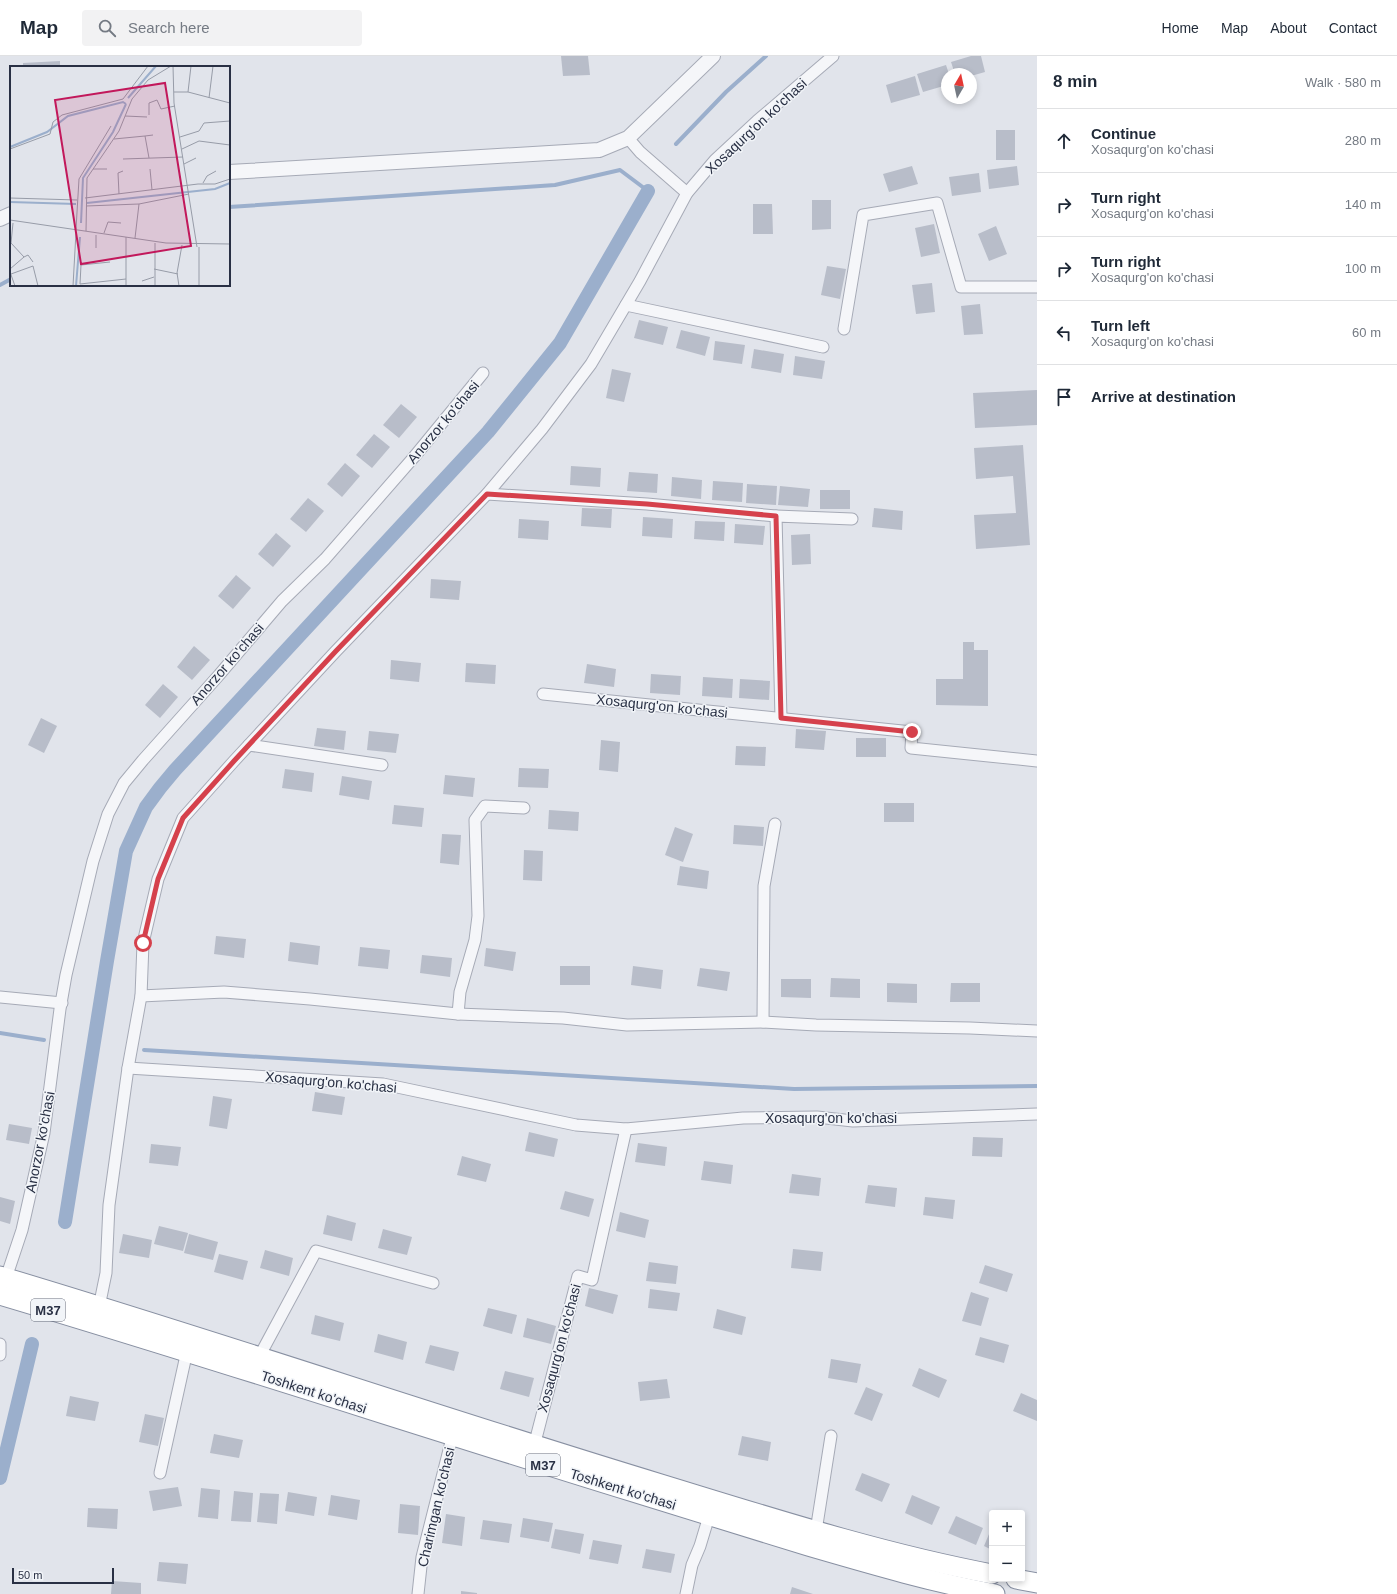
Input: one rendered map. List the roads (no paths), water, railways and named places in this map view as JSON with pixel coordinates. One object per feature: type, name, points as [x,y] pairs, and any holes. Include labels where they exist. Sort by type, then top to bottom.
[{"type":"highway","name":"M37","points":[[2,1289],[97,1315]]},
{"type":"highway","name":"Toshkent ko'chasi","points":[[97,1315],[187,1351],[455,1428],[534,1446],[816,1531],[957,1568],[989,1573]]},
{"type":"highway","name":"Toshkent ko'chasi","points":[[97,1315],[259,1357],[455,1428],[709,1516],[950,1590],[995,1594]]},
{"type":"highway","points":[[1025,1581],[1037,1583]]},
{"type":"street","points":[[230,172],[599,150],[628,138],[713,56]]},
{"type":"street","name":"Xosaqurg'on ko'chasi","points":[[97,1315],[106,1273],[110,1205],[128,1068],[141,996],[143,943],[158,879],[183,818],[336,651],[487,494],[542,429],[587,370],[626,305],[687,193],[715,160],[756,121],[833,56]]},
{"type":"street","points":[[628,138],[640,152],[687,193]]},
{"type":"street","points":[[844,329],[863,215],[937,202],[961,287],[1037,287]]},
{"type":"street","points":[[0,219],[10,214]]},
{"type":"street","points":[[626,305],[823,347]]},
{"type":"street","name":"Anorzor ko'chasi","points":[[2,1289],[22,1230],[44,1133],[66,975],[93,861],[108,814],[124,783],[282,601],[330,553],[414,457],[483,373]]},
{"type":"street","points":[[487,494],[647,504],[776,516],[852,519]]},
{"type":"street","points":[[776,516],[781,718]]},
{"type":"street","name":"Xosaqurg'on ko'chasi","points":[[544,694],[912,732],[911,748],[1037,761]]},
{"type":"street","points":[[249,745],[382,765]]},
{"type":"street","points":[[458,1014],[460,992],[475,940],[478,916],[475,820],[485,806],[524,808]]},
{"type":"street","points":[[763,1022],[764,886],[775,824]]},
{"type":"street","points":[[141,996],[224,992],[458,1014],[563,1018],[627,1025],[763,1022],[816,1025],[1037,1031]]},
{"type":"street","points":[[0,996],[62,1003]]},
{"type":"street","name":"Xosaqurg'on ko'chasi","points":[[128,1068],[383,1084],[576,1125],[626,1129],[743,1118],[817,1118],[853,1121],[1037,1114]]},
{"type":"street","name":"Xosaqurg'on ko'chasi","points":[[534,1446],[578,1276],[592,1280],[626,1129]]},
{"type":"street","points":[[259,1357],[316,1251],[433,1283]]},
{"type":"street","points":[[0,1344],[0,1355]]},
{"type":"street","points":[[160,1473],[187,1351]]},
{"type":"street","name":"Charimgan ko'chasi","points":[[418,1594],[422,1558],[455,1428]]},
{"type":"street","points":[[816,1531],[831,1436]]},
{"type":"street","points":[[686,1594],[692,1565],[700,1546],[709,1516]]},
{"type":"street","points":[[950,1590],[957,1568]]},
{"type":"waterway","points":[[676,144],[726,92],[766,56]]},
{"type":"waterway","points":[[230,207],[555,185],[620,170],[648,191]]},
{"type":"waterway","points":[[65,1222],[126,851],[146,807],[175,770],[488,432],[560,343],[648,191]]},
{"type":"waterway","points":[[0,285],[10,280]]},
{"type":"waterway","points":[[0,1033],[44,1040]]},
{"type":"waterway","points":[[144,1050],[794,1089],[1037,1086]]},
{"type":"waterway","points":[[0,1478],[32,1344]]}]
